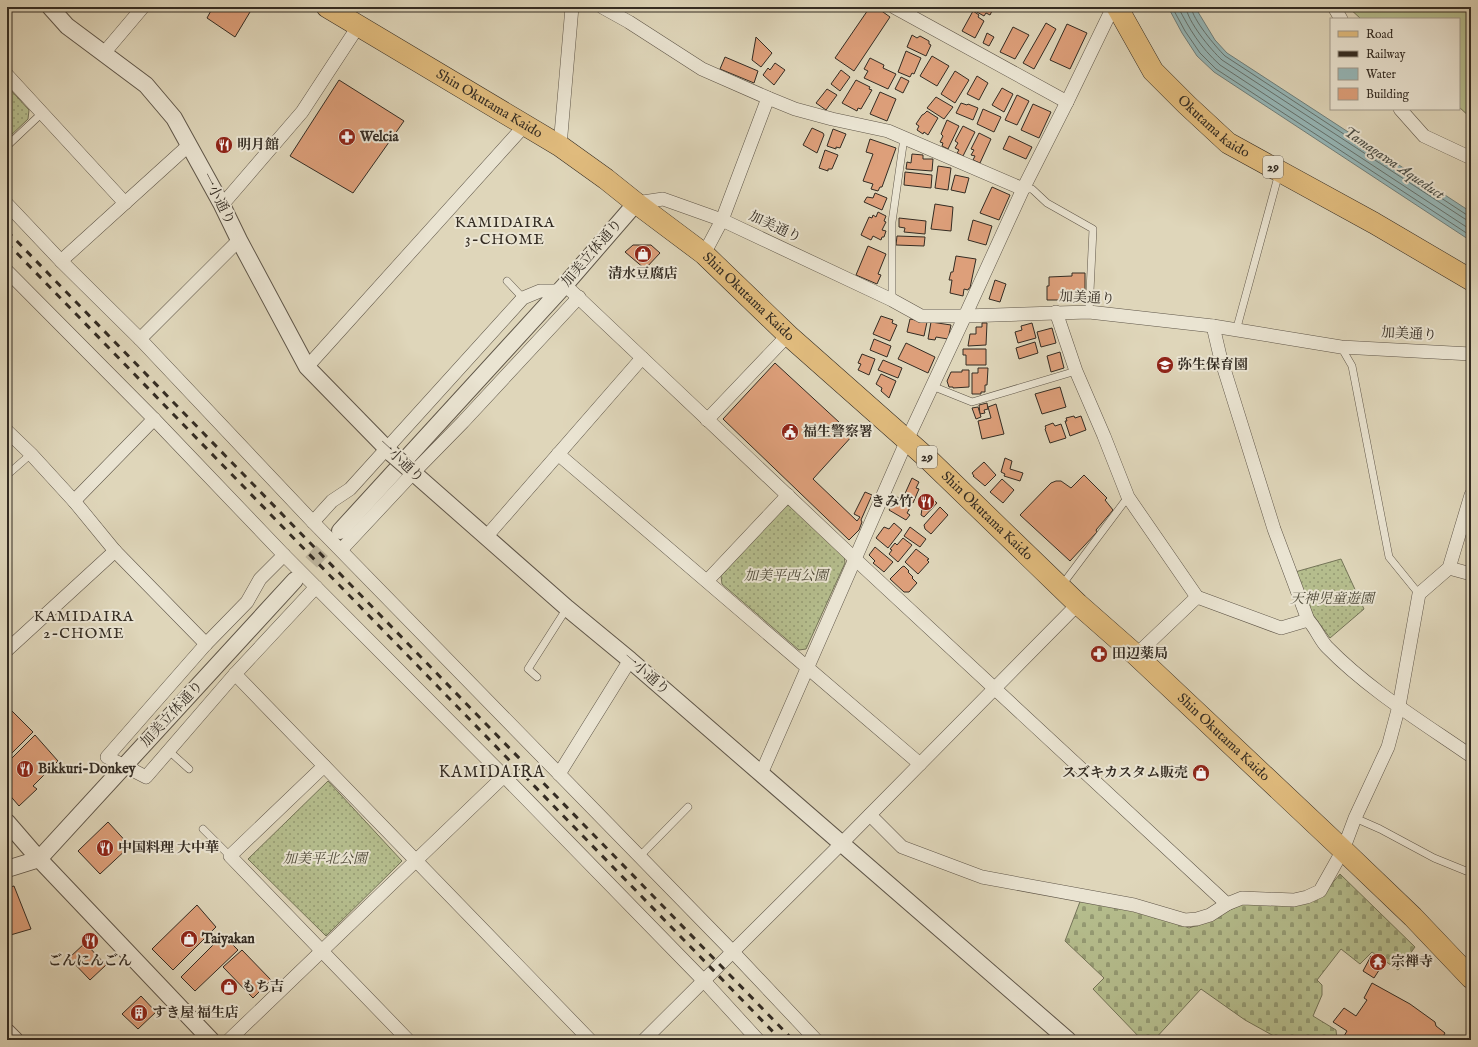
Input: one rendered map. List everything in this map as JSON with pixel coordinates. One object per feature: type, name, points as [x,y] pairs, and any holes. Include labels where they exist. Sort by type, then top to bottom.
[{"type":"main road","name":"Okutama kaido","points":[[1117,7],[1153,71],[1228,143],[1374,223],[1471,280]]},
{"type":"main road","name":"Shin Okutama Kaido","points":[[335,9],[358,25],[560,146],[606,179],[636,204],[704,254],[788,335],[939,468],[1078,604],[1136,655],[1413,917],[1471,978]]},
{"type":"street","name":"一小通り","points":[[50,7],[67,26],[146,85],[174,118],[222,205],[239,240],[307,367],[389,451],[567,608],[630,660],[842,843],[1062,1038]]},
{"type":"street","points":[[104,53],[143,7]]},
{"type":"street","points":[[560,146],[572,7]]},
{"type":"street","points":[[602,7],[629,22],[702,69],[768,98],[832,119],[888,131],[1023,189]]},
{"type":"street","points":[[894,7],[1067,102]]},
{"type":"street","points":[[761,774],[907,440],[1023,189],[1113,7]]},
{"type":"street","points":[[1334,7],[1340,18]]},
{"type":"street","points":[[222,205],[302,112],[358,25]]},
{"type":"street","points":[[7,75],[125,203]]},
{"type":"street","points":[[704,254],[722,220],[768,98]]},
{"type":"street","points":[[1401,110],[1424,136],[1471,158]]},
{"type":"street","points":[[307,367],[524,125]]},
{"type":"street","points":[[61,261],[189,145]]},
{"type":"street","name":"加美通り","points":[[636,204],[663,199],[722,220],[892,300],[921,316],[1089,312],[1213,326],[1236,331],[1341,346],[1471,354]]},
{"type":"street","points":[[7,204],[61,261],[140,339],[313,522],[640,856],[816,1040]]},
{"type":"street","name":"加美立体通り","points":[[340,531],[558,292],[636,204]]},
{"type":"street","points":[[140,339],[239,240]]},
{"type":"street","points":[[7,271],[154,419],[284,555],[504,776],[704,981],[758,1040]]},
{"type":"street","points":[[313,522],[332,500],[350,489],[389,451],[524,298],[540,291],[558,292],[579,297],[707,420],[1227,904]]},
{"type":"street","points":[[341,550],[410,470],[463,422],[579,297]]},
{"type":"street","points":[[1056,312],[1076,371],[1128,497],[1197,597],[1281,628],[1308,620]]},
{"type":"street","points":[[1213,326],[1220,356],[1274,529],[1308,620],[1315,628],[1326,646],[1353,671],[1399,706],[1471,756]]},
{"type":"street","points":[[707,420],[788,335]]},
{"type":"street","points":[[486,537],[642,358]]},
{"type":"street","points":[[74,501],[154,419]]},
{"type":"street","points":[[7,431],[31,454],[74,501],[115,551],[206,644]]},
{"type":"street","points":[[558,454],[920,764]]},
{"type":"street","points":[[707,581],[788,495]]},
{"type":"street","points":[[870,815],[902,847],[982,877],[1134,905],[1185,920],[1197,920],[1210,915],[1227,904],[1242,898],[1294,900],[1307,898],[1320,891],[1343,850],[1388,747],[1399,706],[1419,594],[1449,568],[1471,495]]},
{"type":"street","points":[[9,643],[115,551]]},
{"type":"street","points":[[284,555],[260,579],[247,602],[206,644],[107,757],[146,777],[235,674],[316,587]]},
{"type":"street","points":[[1449,568],[1471,574]]},
{"type":"street","name":"加美立体通り","points":[[39,859],[295,580]]},
{"type":"street","points":[[1136,655],[1197,597]]},
{"type":"street","points":[[644,1040],[870,815],[1078,604]]},
{"type":"street","points":[[559,774],[630,660]]},
{"type":"street","points":[[235,674],[590,1040]]},
{"type":"street","points":[[324,766],[230,856],[408,1040]]},
{"type":"street","points":[[229,1040],[504,776]]},
{"type":"street","points":[[7,822],[39,859],[211,1040]]},
{"type":"street","points":[[7,869],[39,859]]},
{"type":"street","points":[[7,1032],[15,1040]]},
{"type":"lane","points":[[7,146],[42,113]]},
{"type":"lane","points":[[892,300],[892,222],[904,138]]},
{"type":"lane","points":[[1236,331],[1280,171]]},
{"type":"lane","points":[[1023,189],[1032,189],[1047,203],[1093,229],[1089,312]]},
{"type":"lane","points":[[507,281],[524,298]]},
{"type":"lane","points":[[1341,346],[1352,366],[1389,557],[1419,594]]},
{"type":"lane","points":[[932,386],[972,402],[1076,371]]},
{"type":"lane","points":[[7,475],[31,454]]},
{"type":"lane","points":[[1061,587],[1128,497]]},
{"type":"lane","points":[[537,677],[528,669],[567,608]]},
{"type":"lane","points":[[168,751],[189,770]]},
{"type":"lane","points":[[640,856],[688,807]]},
{"type":"lane","points":[[1356,818],[1434,858],[1471,872]]},
{"type":"lane","points":[[203,830],[230,856]]},
{"type":"green space","points":[[1348,7],[1471,7],[1471,118],[1460,108],[1460,18],[1360,18]]},
{"type":"green space","points":[[7,86],[29,110],[28,119],[7,139]]},
{"type":"green space","name":"加美平西公園","points":[[794,505],[844,554],[845,563],[806,649],[799,650],[722,584],[721,576],[785,506]]},
{"type":"green space","name":"天神児童遊園","points":[[1341,559],[1364,609],[1330,638],[1313,615],[1295,572]]},
{"type":"green space","name":"加美平北公園","points":[[328,781],[402,861],[326,936],[248,859]]},
{"type":"green space","points":[[1340,874],[1415,947],[1398,970],[1372,952],[1360,964],[1341,949],[1317,980],[1322,985],[1322,995],[1313,1016],[1336,1030],[1337,1040],[1281,1040],[1245,1020],[1201,989],[1154,1040],[1142,1040],[1093,989],[1104,978],[1065,941],[1081,899],[1156,915],[1189,928],[1203,923],[1242,904],[1329,887]]},
{"type":"water","name":"Tamagawa Aqueduct","points":[[1168,7],[1195,7],[1215,40],[1227,53],[1471,212],[1471,241],[1214,72],[1197,56]]},
{"type":"building","points":[[213,7],[241,7],[250,12],[235,37],[207,18]]},
{"type":"building","points":[[870,7],[876,7],[890,17],[854,71],[835,58]]},
{"type":"building","points":[[977,7],[994,7],[990,15],[986,13],[984,16],[975,11]]},
{"type":"building","points":[[973,11],[984,21],[975,38],[962,31]]},
{"type":"building","points":[[1046,23],[1056,29],[1034,69],[1023,63]]},
{"type":"building","points":[[1067,24],[1087,33],[1070,69],[1050,60]]},
{"type":"building","points":[[1013,27],[1029,35],[1015,59],[1000,52]]},
{"type":"building","points":[[987,33],[994,37],[989,46],[983,43]]},
{"type":"building","points":[[912,35],[917,38],[920,36],[929,41],[929,44],[931,45],[926,56],[907,47]]},
{"type":"building","points":[[756,37],[772,53],[761,67],[752,60]]},
{"type":"building","points":[[906,51],[921,58],[914,74],[912,73],[910,77],[898,72]]},
{"type":"building","points":[[932,56],[949,66],[937,86],[920,76]]},
{"type":"building","points":[[725,57],[758,71],[754,83],[720,69]]},
{"type":"building","points":[[870,58],[884,65],[883,68],[896,74],[888,89],[864,78],[868,71],[864,69]]},
{"type":"building","points":[[775,63],[785,70],[774,85],[763,75],[768,68],[770,70]]},
{"type":"building","points":[[841,70],[850,77],[840,91],[831,84]]},
{"type":"building","points":[[955,71],[969,80],[955,103],[941,94]]},
{"type":"building","points":[[977,76],[988,83],[979,100],[967,94]]},
{"type":"building","points":[[901,77],[909,81],[903,93],[895,89]]},
{"type":"building","points":[[339,80],[404,121],[353,193],[290,156]]},
{"type":"building","points":[[856,80],[870,87],[869,89],[872,90],[861,109],[858,108],[857,111],[842,103]]},
{"type":"building","points":[[1002,88],[1013,94],[1004,112],[992,105]]},
{"type":"building","points":[[827,89],[837,95],[826,110],[816,103]]},
{"type":"building","points":[[880,92],[896,99],[887,121],[870,114]]},
{"type":"building","points":[[1017,95],[1029,101],[1017,125],[1005,120]]},
{"type":"building","points":[[936,97],[953,107],[944,119],[927,108]]},
{"type":"building","points":[[961,103],[978,108],[973,120],[956,113]]},
{"type":"building","points":[[1033,104],[1051,112],[1039,138],[1021,130]]},
{"type":"building","points":[[983,109],[1001,117],[994,132],[977,124]]},
{"type":"building","points":[[927,111],[938,118],[928,135],[917,130],[919,126],[916,124],[922,115]]},
{"type":"building","points":[[947,120],[959,126],[948,149],[942,146],[943,143],[940,142],[943,136],[941,134]]},
{"type":"building","points":[[963,126],[975,132],[963,156],[957,153],[959,150],[955,148],[958,143],[955,141]]},
{"type":"building","points":[[812,128],[823,133],[824,135],[817,153],[803,145]]},
{"type":"building","points":[[833,129],[846,134],[840,148],[836,147],[836,149],[827,146]]},
{"type":"building","points":[[979,133],[991,139],[980,163],[973,160],[975,156],[971,155],[974,150],[971,149]]},
{"type":"building","points":[[1009,136],[1032,147],[1026,159],[1003,149]]},
{"type":"building","points":[[870,139],[896,148],[882,187],[880,187],[878,191],[871,189],[873,184],[863,181],[873,154],[866,152]]},
{"type":"building","points":[[825,150],[838,155],[832,169],[828,169],[828,171],[819,168]]},
{"type":"building","points":[[912,154],[923,155],[923,159],[933,159],[932,171],[906,169],[907,162],[911,163]]},
{"type":"building","points":[[938,166],[951,168],[948,190],[935,188]]},
{"type":"building","points":[[905,172],[932,175],[931,188],[904,185]]},
{"type":"building","points":[[955,175],[969,178],[965,193],[951,190]]},
{"type":"building","points":[[992,187],[1010,195],[999,220],[980,213]]},
{"type":"building","points":[[875,193],[887,198],[882,210],[864,202],[867,197],[873,198]]},
{"type":"building","points":[[935,204],[953,207],[951,231],[931,229]]},
{"type":"building","points":[[878,212],[886,216],[884,221],[886,222],[882,230],[886,231],[881,240],[873,236],[871,240],[861,235],[869,217],[872,218],[873,215],[876,217]]},
{"type":"building","points":[[899,218],[926,221],[925,234],[904,232],[905,228],[899,227]]},
{"type":"building","points":[[973,220],[992,226],[986,245],[968,240]]},
{"type":"building","points":[[897,236],[925,237],[924,246],[896,245]]},
{"type":"building","points":[[633,245],[651,245],[660,253],[645,269],[625,252]]},
{"type":"building","points":[[868,246],[886,254],[878,274],[881,275],[877,284],[856,275]]},
{"type":"building","points":[[956,256],[976,259],[970,288],[968,290],[964,289],[963,296],[950,293],[952,280],[949,280],[951,272],[953,272]]},
{"type":"building","points":[[1072,273],[1085,273],[1085,290],[1075,290],[1075,300],[1047,300],[1047,286],[1049,286],[1049,277],[1072,276]]},
{"type":"building","points":[[995,280],[1006,284],[1000,302],[989,299]]},
{"type":"building","points":[[881,316],[893,320],[892,323],[897,325],[890,341],[873,334]]},
{"type":"building","points":[[910,319],[927,322],[924,336],[907,332]]},
{"type":"building","points":[[931,322],[951,325],[948,339],[936,337],[935,340],[928,339]]},
{"type":"building","points":[[982,323],[987,323],[986,345],[968,346],[970,334],[976,334],[976,327],[982,327]]},
{"type":"building","points":[[1032,323],[1036,338],[1018,343],[1015,332],[1022,330],[1021,326]]},
{"type":"building","points":[[1052,328],[1056,343],[1041,347],[1037,332]]},
{"type":"building","points":[[874,339],[891,346],[887,357],[870,350]]},
{"type":"building","points":[[1035,342],[1038,353],[1019,359],[1016,348]]},
{"type":"building","points":[[906,343],[935,357],[928,373],[898,359]]},
{"type":"building","points":[[963,349],[986,349],[986,365],[966,365],[966,355],[963,355]]},
{"type":"building","points":[[1060,352],[1064,368],[1051,372],[1047,356]]},
{"type":"building","points":[[862,354],[875,359],[869,375],[858,370],[861,364],[858,363]]},
{"type":"building","points":[[883,360],[902,368],[898,378],[878,370]]},
{"type":"building","points":[[775,363],[853,435],[813,479],[857,521],[860,517],[854,514],[865,492],[872,495],[861,520],[862,522],[859,530],[849,540],[723,419]]},
{"type":"building","points":[[978,368],[988,368],[987,385],[985,385],[985,392],[981,392],[981,394],[972,394],[972,373],[978,373]]},
{"type":"building","points":[[962,370],[969,370],[969,387],[949,387],[947,381],[951,372],[962,372]]},
{"type":"building","points":[[881,374],[896,381],[889,398],[881,391],[882,388],[876,384]]},
{"type":"building","points":[[1060,387],[1066,407],[1042,414],[1035,394]]},
{"type":"building","points":[[987,403],[988,409],[984,410],[985,413],[980,414],[979,405]]},
{"type":"building","points":[[996,404],[1004,434],[982,439],[978,421],[991,418],[988,407]]},
{"type":"building","points":[[978,407],[981,417],[976,419],[972,408]]},
{"type":"building","points":[[1074,416],[1075,418],[1081,416],[1086,430],[1070,436],[1065,421],[1067,421],[1066,418]]},
{"type":"building","points":[[1053,423],[1055,426],[1061,424],[1066,438],[1050,443],[1045,426]]},
{"type":"building","points":[[1005,458],[1012,461],[1010,469],[1023,473],[1020,481],[1004,476],[1005,474],[1001,472]]},
{"type":"building","points":[[984,462],[996,475],[985,486],[973,476],[972,473]]},
{"type":"building","points":[[1084,475],[1107,498],[1105,500],[1113,510],[1096,530],[1097,532],[1070,561],[1020,515],[1051,483],[1061,481],[1071,488]]},
{"type":"building","points":[[912,478],[919,482],[916,488],[919,489],[913,503],[903,498]]},
{"type":"building","points":[[1002,479],[1014,490],[1003,503],[990,492]]},
{"type":"building","points":[[929,496],[937,503],[924,517],[921,515],[922,509],[919,506]]},
{"type":"building","points":[[897,497],[911,506],[907,513],[910,515],[906,520],[889,510]]},
{"type":"building","points":[[940,507],[948,515],[931,534],[925,529],[924,525]]},
{"type":"building","points":[[894,523],[902,530],[888,548],[876,538],[884,527],[889,529]]},
{"type":"building","points":[[910,527],[926,539],[920,547],[904,536]]},
{"type":"building","points":[[903,538],[912,545],[898,562],[889,554],[892,550],[890,549],[895,543],[897,545]]},
{"type":"building","points":[[875,547],[893,562],[884,572],[873,563],[875,561],[869,555]]},
{"type":"building","points":[[916,549],[929,559],[927,560],[929,562],[918,574],[905,562]]},
{"type":"building","points":[[904,566],[917,583],[909,592],[904,592],[890,579]]},
{"type":"building","points":[[7,706],[33,732],[7,758]]},
{"type":"building","points":[[35,735],[58,761],[33,786],[37,789],[19,806],[7,792],[7,763]]},
{"type":"building","points":[[108,822],[130,846],[100,874],[78,851]]},
{"type":"building","points":[[14,886],[31,929],[7,936],[7,888]]},
{"type":"building","points":[[197,905],[216,927],[173,970],[152,949]]},
{"type":"building","points":[[223,935],[238,950],[195,991],[181,977]]},
{"type":"building","points":[[85,943],[106,965],[90,980],[69,958]]},
{"type":"building","points":[[242,950],[271,980],[253,998],[223,967]]},
{"type":"building","points":[[1371,956],[1383,964],[1374,978],[1363,971]]},
{"type":"building","points":[[1372,983],[1410,1004],[1435,1022],[1436,1026],[1445,1033],[1441,1040],[1346,1040],[1344,1036],[1347,1031],[1333,1022],[1344,1008],[1356,1016],[1367,1000],[1364,998]]},
{"type":"building","name":"すき屋 福生店","points":[[141,996],[156,1012],[138,1029],[122,1014]]},
{"type":"building","points":[[1471,1030],[1471,1040],[1464,1040]]},
{"type":"tunnel","points":[[295,580],[340,531]]},
{"type":"railway","points":[[7,231],[793,1040]]},
{"type":"railway","points":[[7,243],[781,1040]]},
{"type":"place","name":"Welcia","points":[[347,137]]},
{"type":"place","name":"明月館","points":[[224,145]]},
{"type":"place","name":"清水豆腐店","points":[[643,254]]},
{"type":"place","name":"弥生保育園","points":[[1165,365]]},
{"type":"place","name":"福生警察署","points":[[790,432]]},
{"type":"place","name":"きみ竹","points":[[926,502]]},
{"type":"place","name":"田辺薬局","points":[[1099,654]]},
{"type":"place","name":"Bikkuri-Donkey","points":[[25,769]]},
{"type":"place","name":"スズキカスタム販売","points":[[1201,773]]},
{"type":"place","name":"中国料理 大中華","points":[[105,848]]},
{"type":"place","name":"Taiyakan","points":[[189,939]]},
{"type":"place","name":"ごんにんごん","points":[[90,941]]},
{"type":"place","name":"宗禅寺","points":[[1378,962]]},
{"type":"place","name":"もち吉","points":[[229,987]]},
{"type":"place","name":"すき屋 福生店","points":[[139,1013]]},
{"type":"district","name":"KAMIDAIRA 3-CHOME","points":[[505,230]]},
{"type":"district","name":"KAMIDAIRA 2-CHOME","points":[[84,624]]},
{"type":"district","name":"KAMIDAIRA","points":[[492,773]]}]
